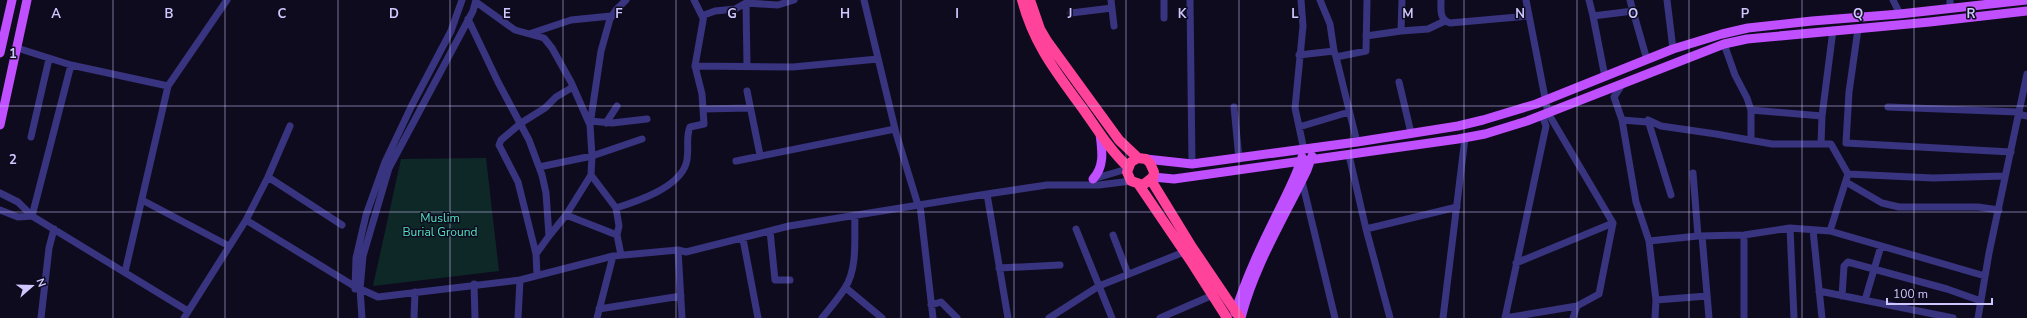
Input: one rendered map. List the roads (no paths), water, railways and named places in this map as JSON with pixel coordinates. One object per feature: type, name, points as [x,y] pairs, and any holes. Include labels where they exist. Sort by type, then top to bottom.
[{"type":"highway","points":[[1022,0],[1035,39],[1100,134],[1128,168]]},
{"type":"highway","points":[[1030,0],[1040,29],[1106,125],[1142,159],[1153,167],[1152,178],[1175,221],[1235,317]]},
{"type":"highway","points":[[1142,159],[1131,162],[1128,168],[1128,177],[1135,183],[1213,295],[1235,317]]},
{"type":"highway","points":[[1135,183],[1152,178]]},
{"type":"main road","points":[[0,53],[12,0]]},
{"type":"main road","points":[[0,125],[27,0]]},
{"type":"main road","points":[[1142,159],[1192,164],[1239,159],[1412,133],[1483,120],[1546,101],[1673,49],[1707,38],[1748,28],[1900,14],[1950,4],[2026,0]]},
{"type":"main road","points":[[1152,178],[1174,179],[1465,138],[1498,130],[1545,114],[1724,44],[1755,38],[1930,22],[2027,11]]},
{"type":"main road","points":[[1093,179],[1098,174],[1101,163],[1100,134]]},
{"type":"main road","points":[[1235,317],[1302,182],[1311,160],[1308,149]]},
{"type":"main road","points":[[1235,317],[1265,239],[1296,177],[1301,162],[1308,149]]},
{"type":"street","points":[[125,272],[168,86],[227,0]]},
{"type":"street","points":[[362,318],[357,288],[356,258],[366,216],[385,162],[412,105],[451,31],[462,0]]},
{"type":"street","points":[[536,254],[566,215],[591,175],[592,156],[590,123],[601,51],[612,16],[626,0]]},
{"type":"street","points":[[694,0],[703,18]]},
{"type":"street","points":[[616,208],[644,199],[657,192],[678,177],[686,164],[689,150],[688,130],[690,127],[704,124],[702,94],[695,66],[704,15],[735,9],[746,3],[778,5],[786,4],[793,0]]},
{"type":"street","points":[[864,0],[895,129],[919,205],[933,318]]},
{"type":"street","points":[[1111,0],[1114,26]]},
{"type":"street","points":[[1164,0],[1164,18]]},
{"type":"street","points":[[1190,0],[1192,164]]},
{"type":"street","points":[[1301,0],[1303,26],[1295,108],[1299,127],[1308,149]]},
{"type":"street","points":[[1320,0],[1330,24],[1335,54],[1357,142]]},
{"type":"street","points":[[1299,55],[1366,51],[1367,0]]},
{"type":"street","points":[[1401,31],[1402,0]]},
{"type":"street","points":[[1441,0],[1441,16],[1445,21],[1450,23],[1528,16]]},
{"type":"street","points":[[1526,0],[1546,101],[1545,114],[1546,126],[1516,262],[1512,292],[1505,318],[1577,306],[1599,294],[1613,223],[1545,114]]},
{"type":"street","points":[[1589,0],[1605,77]]},
{"type":"street","points":[[1630,0],[1647,60]]},
{"type":"street","points":[[1667,0],[1673,49]]},
{"type":"street","points":[[1893,0],[1900,14]]},
{"type":"street","points":[[357,288],[363,256],[389,168],[468,20],[476,1],[510,28],[539,35],[548,43],[573,87],[590,123]]},
{"type":"street","points":[[746,3],[747,66]]},
{"type":"street","points":[[1071,14],[1112,8]]},
{"type":"street","points":[[1593,16],[1633,11]]},
{"type":"street","points":[[530,34],[571,20],[612,16]]},
{"type":"street","points":[[468,20],[498,82],[521,123],[539,167],[546,193],[549,236]]},
{"type":"street","points":[[1366,36],[1428,29],[1445,21]]},
{"type":"street","points":[[1846,143],[1849,92],[1858,29]]},
{"type":"street","points":[[1821,144],[1822,116],[1833,30]]},
{"type":"street","points":[[1724,44],[1735,75],[1747,98],[1751,110],[1751,140]]},
{"type":"street","points":[[17,48],[71,65],[168,86]]},
{"type":"street","points":[[31,137],[49,59]]},
{"type":"street","points":[[695,66],[793,68],[878,59]]},
{"type":"street","points":[[32,216],[71,65]]},
{"type":"street","points":[[1978,318],[2005,176],[2027,74]]},
{"type":"street","points":[[1399,82],[1412,133]]},
{"type":"street","points":[[1623,83],[1614,97],[1622,120],[1636,202],[1649,241],[1656,300],[1655,318]]},
{"type":"street","points":[[537,275],[536,254],[518,182],[499,145],[501,140],[521,123],[545,108],[556,97],[573,87]]},
{"type":"street","points":[[747,91],[760,156]]},
{"type":"street","points":[[606,123],[617,106]]},
{"type":"street","points":[[1234,106],[1239,159]]},
{"type":"street","points":[[1888,107],[2018,113],[2027,116]]},
{"type":"street","points":[[703,109],[750,108]]},
{"type":"street","points":[[1751,110],[1822,116]]},
{"type":"street","points":[[1299,127],[1349,112]]},
{"type":"street","points":[[590,123],[606,123],[647,118]]},
{"type":"street","points":[[1622,120],[1647,122],[1648,120],[1662,126],[1772,144],[1846,143],[2011,152]]},
{"type":"street","points":[[1648,120],[1671,195]]},
{"type":"street","points":[[0,193],[18,202],[32,216],[125,272],[186,315],[246,220],[268,177],[290,126]]},
{"type":"street","points":[[736,161],[895,129]]},
{"type":"street","points":[[1443,318],[1465,138]]},
{"type":"street","points":[[539,167],[592,156],[642,139]]},
{"type":"street","points":[[1830,231],[1848,174],[1831,144]]},
{"type":"street","points":[[1350,155],[1366,229],[1390,318]]},
{"type":"street","points":[[1082,184],[1128,168]]},
{"type":"street","points":[[1693,173],[1709,318]]},
{"type":"street","points":[[1848,174],[1933,178],[2005,176]]},
{"type":"street","points":[[591,175],[616,208],[619,217],[617,255],[597,318]]},
{"type":"street","points":[[268,177],[342,225]]},
{"type":"street","points":[[1302,182],[1336,318]]},
{"type":"street","points":[[1846,182],[1882,203],[1899,207],[1978,207],[1999,210]]},
{"type":"street","points":[[246,220],[357,288],[378,297],[474,284],[520,280],[617,255],[678,250],[686,252],[743,239],[770,231],[855,215],[987,194],[1047,185],[1100,185],[1135,183]]},
{"type":"street","points":[[987,194],[1008,318]]},
{"type":"street","points":[[142,200],[229,246]]},
{"type":"street","points":[[1366,229],[1457,207]]},
{"type":"street","points":[[0,210],[18,217],[32,216]]},
{"type":"street","points":[[566,215],[617,235]]},
{"type":"street","points":[[822,318],[846,288],[853,265],[855,215]]},
{"type":"street","points":[[1516,262],[1613,223]]},
{"type":"street","points":[[1649,241],[1700,236],[1744,235],[1790,228],[1830,231],[1985,276]]},
{"type":"street","points":[[1790,228],[1794,318]]},
{"type":"street","points":[[41,318],[49,248],[54,229]]},
{"type":"street","points":[[1076,229],[1112,318]]},
{"type":"street","points":[[1812,230],[1822,318]]},
{"type":"street","points":[[770,231],[775,280],[790,280]]},
{"type":"street","points":[[1113,235],[1128,274]]},
{"type":"street","points":[[1744,235],[1744,318]]},
{"type":"street","points":[[743,239],[758,318]]},
{"type":"street","points":[[1865,300],[1881,246]]},
{"type":"street","points":[[678,250],[682,318]]},
{"type":"street","points":[[1053,317],[1099,286],[1184,252]]},
{"type":"street","points":[[1842,296],[1843,270],[1848,262],[1947,289],[1981,301]]},
{"type":"street","points":[[999,268],[1060,265]]},
{"type":"street","points":[[518,318],[520,280]]},
{"type":"street","points":[[474,284],[475,318]]},
{"type":"street","points":[[846,288],[882,318]]},
{"type":"street","points":[[1819,291],[1952,318]]},
{"type":"street","points":[[414,318],[415,292]]},
{"type":"street","points":[[1160,318],[1213,295]]},
{"type":"street","points":[[599,309],[681,296]]},
{"type":"street","points":[[1656,300],[1707,296]]},
{"type":"street","points":[[931,305],[942,302],[957,318]]},
{"type":"street","points":[[1573,318],[1577,306]]},
{"type":"park label","name":"Muslim Burial Ground","points":[[440,225]]}]
